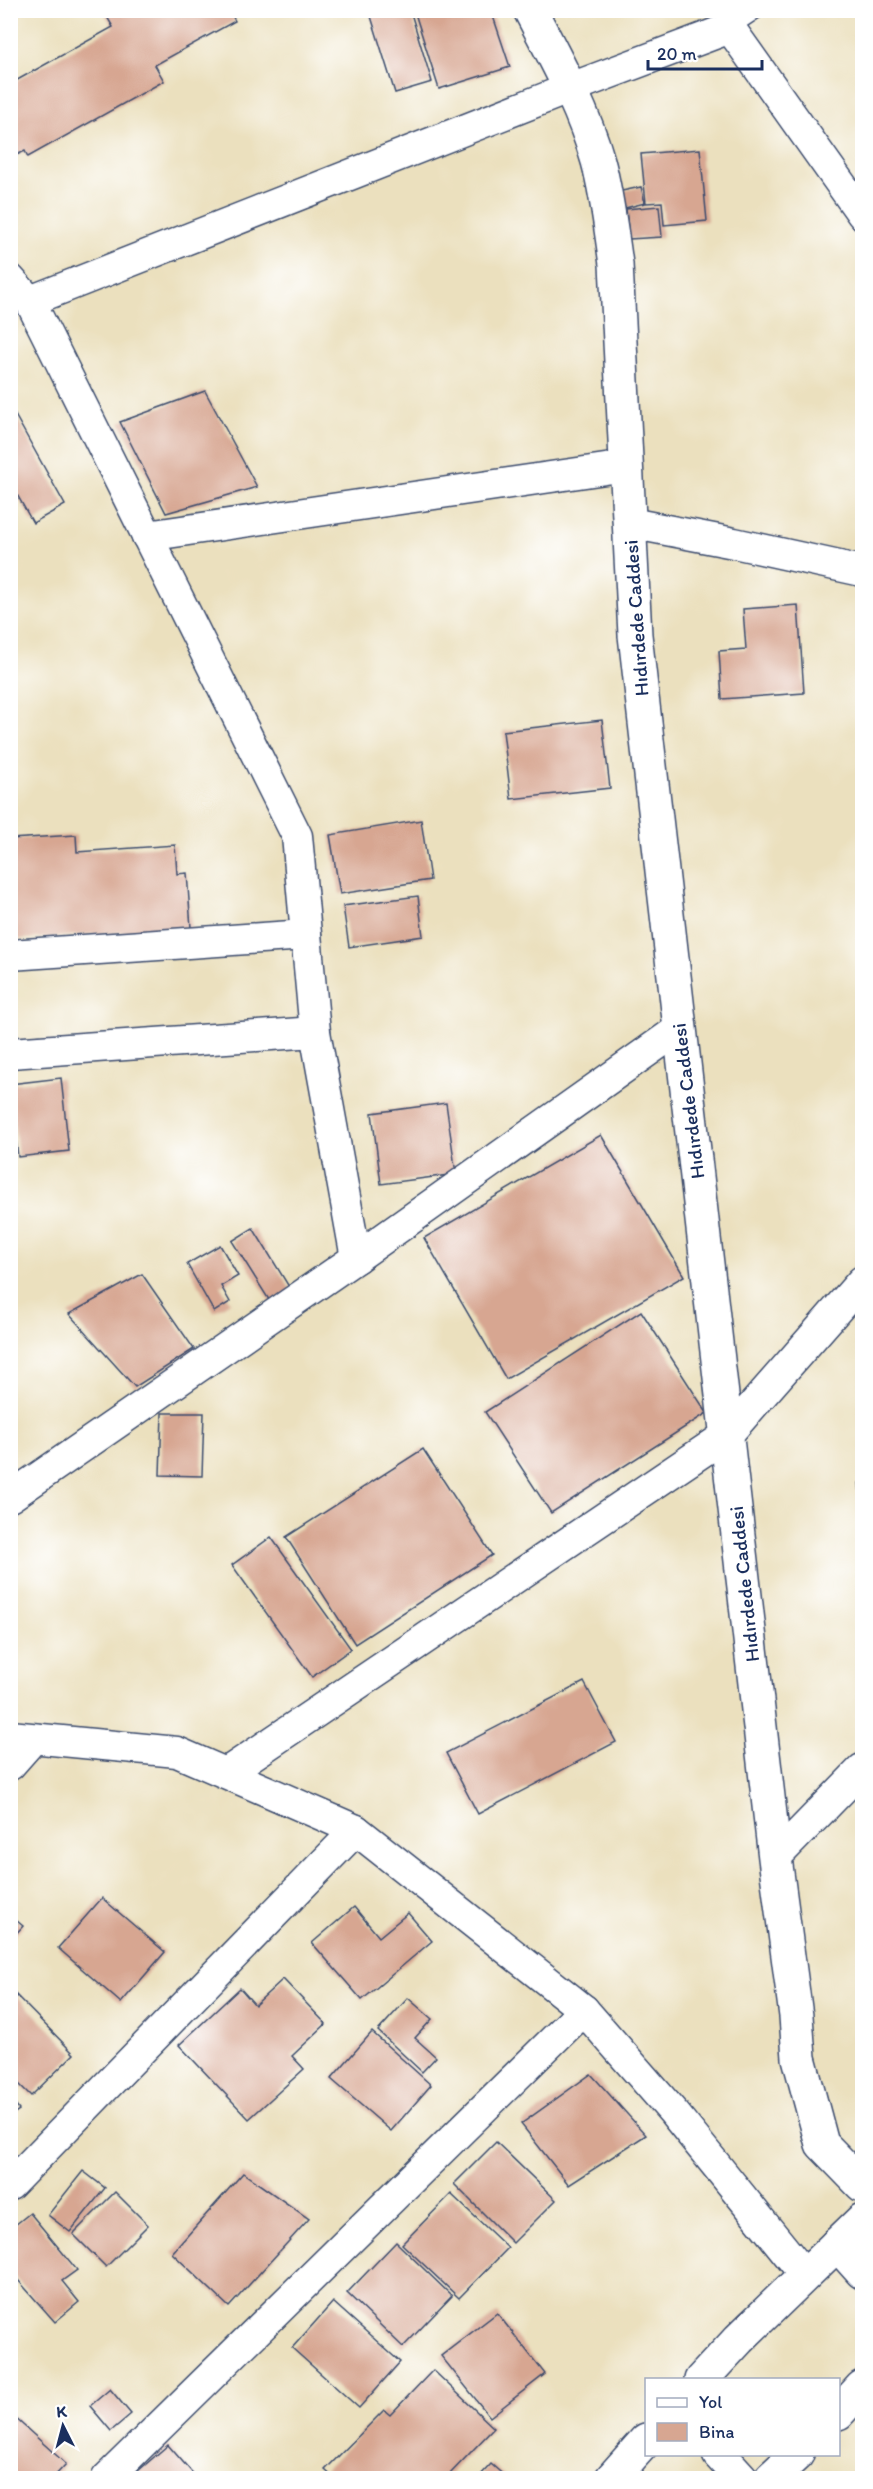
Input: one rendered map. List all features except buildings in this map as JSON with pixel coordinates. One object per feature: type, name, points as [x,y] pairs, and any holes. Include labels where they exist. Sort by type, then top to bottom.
[{"type":"street","name":"Hıdırdede Caddesi","points":[[530,10],[568,88],[598,161],[609,213],[616,264],[635,635],[775,1858],[796,2016],[799,2058],[822,2144],[862,2184]]},
{"type":"street","points":[[356,1258],[315,1032],[297,836],[147,536],[20,290],[730,28],[862,214]]},
{"type":"street","points":[[147,536],[626,466]]},
{"type":"street","points":[[630,523],[862,571]]},
{"type":"street","points":[[10,955],[306,935]]},
{"type":"street","points":[[10,1497],[356,1258],[679,1029]]},
{"type":"street","points":[[10,1053],[315,1032]]},
{"type":"street","points":[[226,1773],[727,1435],[862,1281]]},
{"type":"street","points":[[10,1765],[22,1738],[177,1752],[356,1830],[584,2010],[674,2113],[806,2275]]},
{"type":"street","points":[[775,1858],[862,1769]]},
{"type":"street","points":[[10,2185],[356,1830]]},
{"type":"street","points":[[107,2478],[584,2010]]},
{"type":"street","points":[[702,2378],[862,2220]]},
{"type":"street","points":[[837,2244],[862,2272]]},
{"type":"street","points":[[840,2411],[862,2387]]},
{"type":"street","points":[[612,2478],[645,2441]]},
{"type":"street","points":[[721,2456],[741,2478]]},
{"type":"street","points":[[771,2478],[795,2456]]},
{"type":"lane","points":[[730,28],[757,10]]}]
